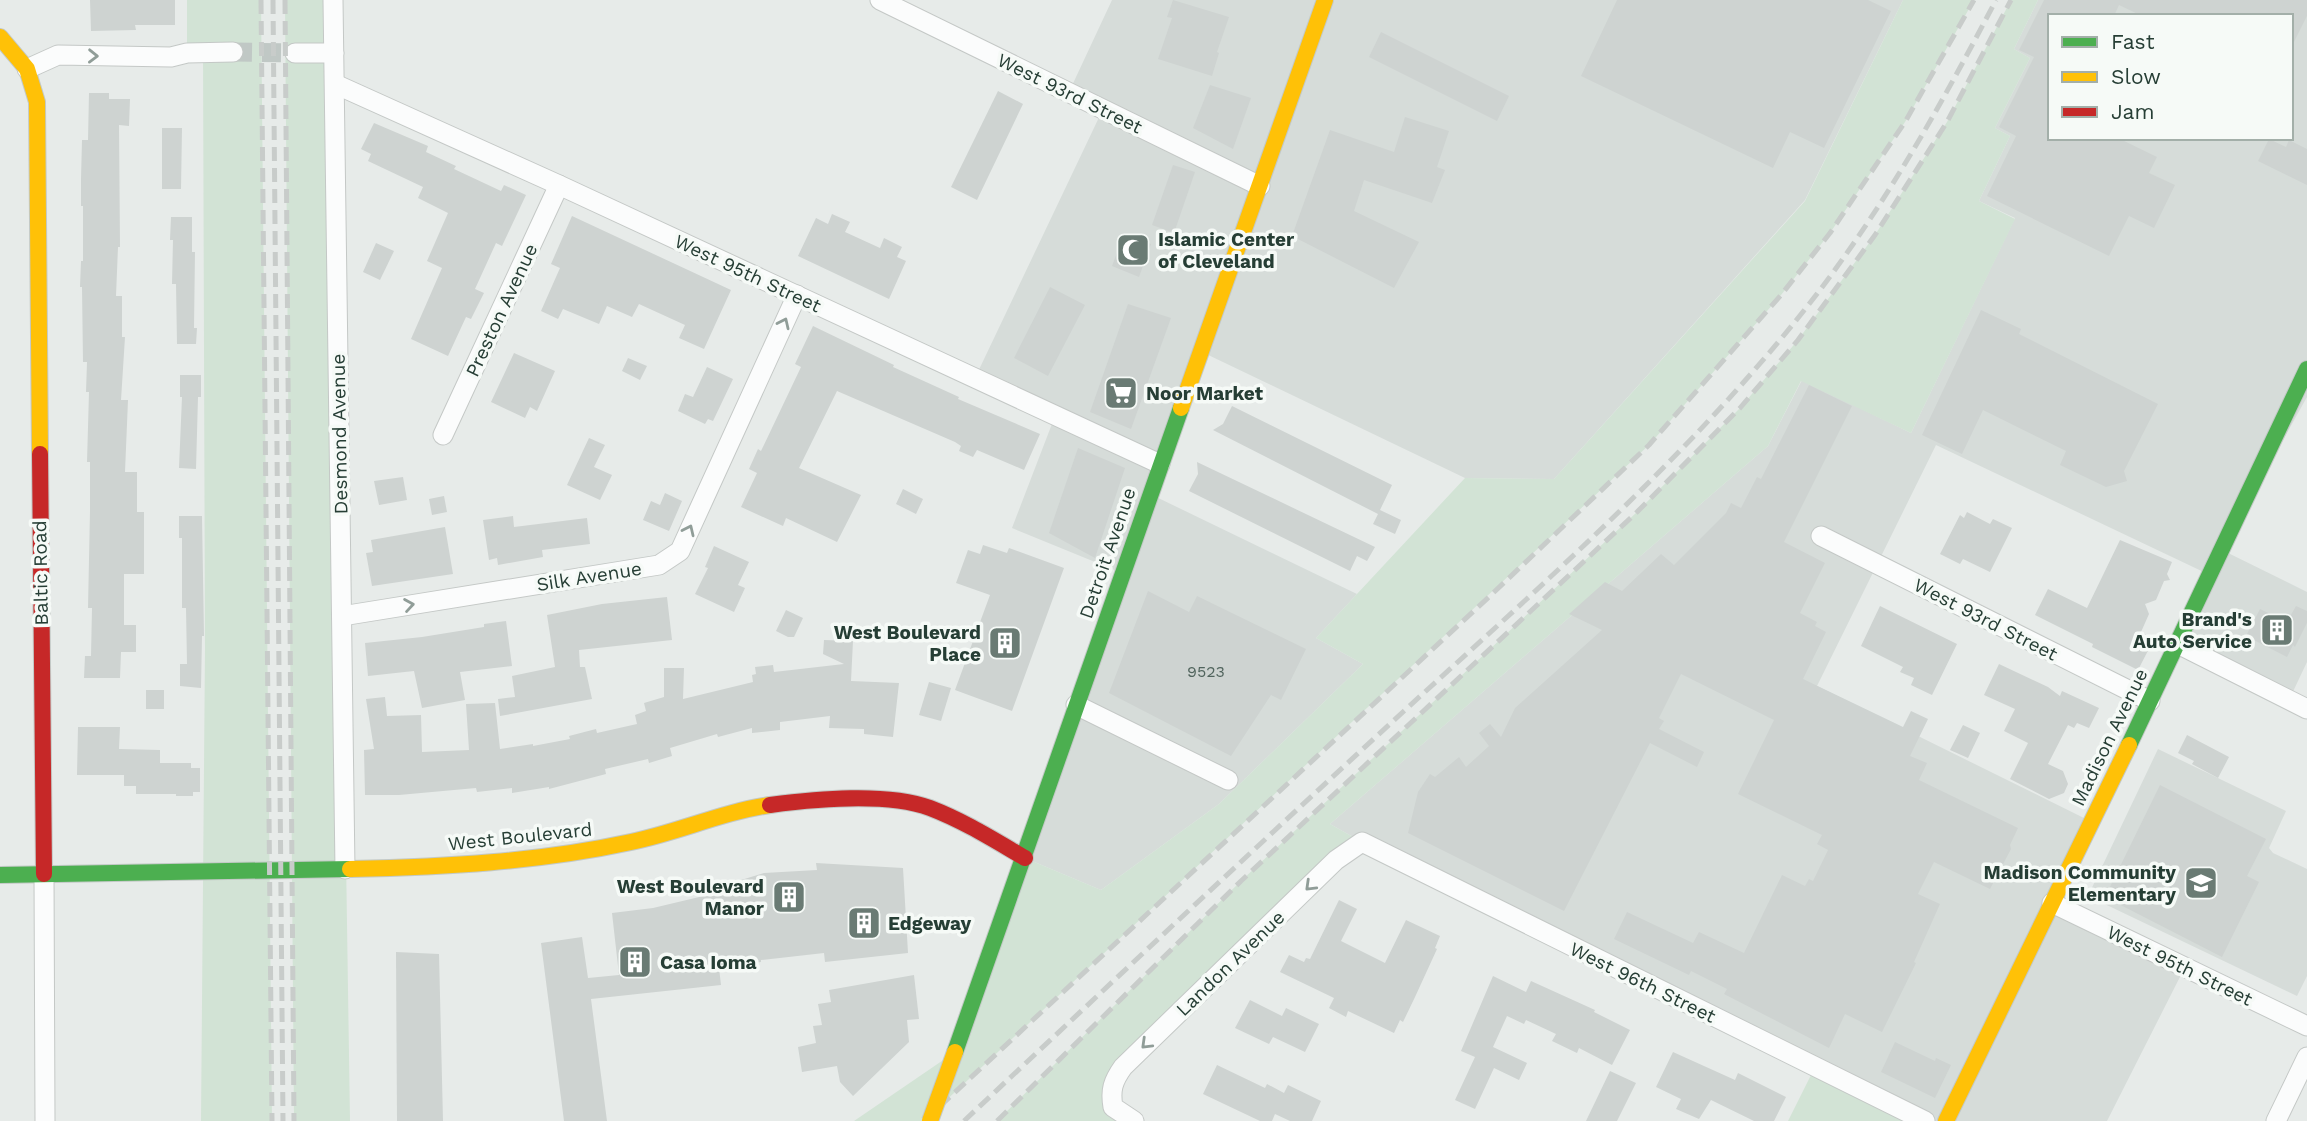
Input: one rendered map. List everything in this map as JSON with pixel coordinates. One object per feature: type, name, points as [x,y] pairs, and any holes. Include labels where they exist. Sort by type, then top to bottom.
[{"type":"main road","name":"Detroit Avenue","points":[[930,1121],[1025,858],[1160,464],[1325,0]]},
{"type":"main road","name":"Baltic Road","points":[[0,37],[27,69],[37,102],[44,874]]},
{"type":"main road","name":"Madison Avenue","points":[[1946,1121],[2302,394],[2307,369]]},
{"type":"main road","name":"West Boulevard","points":[[0,875],[411,868],[574,853],[633,842],[697,821],[760,805],[807,799],[851,798],[900,802],[940,811],[1025,858]]},
{"type":"street","name":"Desmond Avenue","points":[[334,0],[345,869]]},
{"type":"street","name":"West 93rd Street","points":[[880,0],[1260,186]]},
{"type":"street","points":[[27,69],[58,55],[171,57],[187,53],[233,52]]},
{"type":"street","points":[[295,53],[334,53]]},
{"type":"street","name":"West 95th Street","points":[[335,83],[1160,464]]},
{"type":"street","name":"Preston Avenue","points":[[443,435],[559,185]]},
{"type":"street","name":"Silk Avenue","points":[[342,616],[659,565],[680,551],[797,295]]},
{"type":"street","name":"West 93rd Street","points":[[1821,536],[2150,701]]},
{"type":"street","points":[[2178,644],[2307,709]]},
{"type":"street","points":[[1076,705],[1228,780]]},
{"type":"street","name":"Landon Avenue","points":[[1134,1121],[1113,1107],[1110,1093],[1114,1080],[1123,1067],[1336,860],[1362,842]]},
{"type":"street","name":"West 96th Street","points":[[1362,842],[1925,1121]]},
{"type":"street","name":"Baltic Road","points":[[44,874],[45,1121]]},
{"type":"street","name":"West 95th Street","points":[[2052,903],[2307,1026]]},
{"type":"street","points":[[2276,1121],[2307,1057]]},
{"type":"shaded area","points":[[1112,0],[1903,0],[1805,200],[1554,479],[1465,478],[1202,352],[1150,494],[1357,594],[1316,638],[1363,664],[1219,804],[1101,890],[1025,858],[1122,573],[1012,528],[1055,416],[975,378],[1103,109],[1069,92]]},
{"type":"shaded area","points":[[2038,0],[2307,0],[2307,397],[2222,550],[2307,592],[2307,662],[2289,700],[2178,644],[2210,575],[1936,445],[1817,686],[2092,822],[2053,903],[2185,967],[2107,1121],[1925,1121],[1330,824],[1768,446],[1802,380],[1911,433],[2015,218],[1979,201],[2010,136],[1995,128],[2030,58],[2014,49]]},
{"type":"shaded area","name":"Madison Community Elementary","points":[[2158,749],[2286,811],[2269,848],[2273,853],[2307,869],[2307,976],[2297,996],[2088,896]]},
{"type":"green space","points":[[187,0],[261,0],[272,1121],[201,1121],[205,649],[203,49],[187,53]]},
{"type":"green space","points":[[285,0],[333,0],[350,1121],[294,1121]]},
{"type":"green space","points":[[1903,0],[1974,0],[1905,122],[1830,233],[1781,295],[1649,445],[924,1121],[854,1121],[955,1052],[1025,858],[1101,890],[1219,804],[1363,664],[1316,638],[1465,478],[1554,479],[1805,201]]},
{"type":"green space","points":[[2011,0],[2038,0],[2014,49],[2030,58],[1995,128],[2010,136],[1979,201],[2015,219],[1911,433],[1801,381],[1768,446],[1330,824],[1362,842],[1110,1093],[1134,1121],[997,1121],[1241,881],[1637,512],[1740,408],[1798,340],[1875,235],[1947,122]]},
{"type":"green space","points":[[1815,1067],[1925,1121],[1788,1121]]},
{"type":"building","points":[[90,0],[175,0],[175,25],[135,25],[136,30],[91,31]]},
{"type":"building","points":[[1173,0],[1229,17],[1212,76],[1158,59],[1172,18],[1167,17]]},
{"type":"building","points":[[1617,0],[1868,0],[1891,11],[1824,148],[1790,132],[1773,168],[1581,76]]},
{"type":"building","points":[[2044,0],[2307,0],[2307,16],[2293,44],[2293,14],[2138,14],[2119,5],[2115,14],[2048,14],[2048,140],[2122,140],[2157,157],[2149,173],[2175,185],[2154,228],[2129,216],[2109,256],[1987,196],[2016,136],[1999,127],[2034,57],[2019,50]]},
{"type":"building","points":[[1381,32],[1509,96],[1497,121],[1369,57]]},
{"type":"building","points":[[1210,85],[1251,98],[1233,149],[1193,128]]},
{"type":"building","points":[[998,91],[1023,104],[977,200],[951,187]]},
{"type":"building","points":[[89,93],[109,93],[109,99],[130,99],[129,126],[119,125],[120,247],[116,296],[122,296],[122,337],[125,337],[121,400],[128,400],[125,472],[137,472],[137,512],[144,512],[144,574],[124,574],[124,625],[136,625],[136,652],[121,652],[120,678],[84,678],[85,656],[91,656],[92,608],[88,608],[89,392],[86,392],[87,362],[83,362],[80,287],[83,261],[82,140],[88,140]]},
{"type":"building","points":[[1405,117],[1449,131],[1437,167],[1445,170],[1432,203],[1364,180],[1354,211],[1419,242],[1394,288],[1292,236],[1330,130],[1394,152]]},
{"type":"building","points":[[374,123],[428,146],[426,152],[456,166],[454,169],[501,191],[504,185],[526,195],[502,246],[496,243],[475,289],[484,293],[471,319],[466,317],[448,356],[411,339],[442,268],[427,261],[448,213],[418,198],[423,187],[368,161],[371,154],[361,149]]},
{"type":"building","points":[[162,128],[182,128],[181,189],[162,189]]},
{"type":"building","points":[[2268,140],[2286,147],[2289,140],[2307,149],[2307,185],[2258,161]]},
{"type":"building","points":[[1173,165],[1195,172],[1174,233],[1152,225]]},
{"type":"building","points":[[832,214],[850,222],[845,232],[880,248],[884,238],[902,247],[897,257],[906,261],[889,299],[798,256],[816,218],[828,224]]},
{"type":"building","points":[[572,216],[731,290],[704,349],[679,338],[685,325],[639,304],[632,317],[607,306],[599,324],[563,309],[558,319],[541,311],[560,268],[551,264]]},
{"type":"building","points":[[171,217],[192,217],[196,344],[177,344],[176,284],[172,284]]},
{"type":"building","points":[[1124,234],[1151,244],[1139,277],[1112,266]]},
{"type":"building","points":[[376,243],[394,251],[380,280],[363,272]]},
{"type":"building","points":[[1050,287],[1085,305],[1048,376],[1014,358]]},
{"type":"building","points":[[1128,304],[1171,318],[1131,429],[1090,412]]},
{"type":"building","points":[[1981,310],[2021,329],[2019,334],[2158,404],[2124,471],[2127,481],[2106,487],[2060,465],[2066,451],[1983,410],[1962,454],[1922,435]]},
{"type":"building","points":[[813,326],[959,397],[958,399],[1040,434],[1024,470],[977,450],[973,457],[959,451],[961,446],[955,442],[837,391],[799,468],[861,495],[837,542],[786,518],[783,526],[741,507],[757,473],[749,469],[758,449],[761,451],[801,367],[795,364]]},
{"type":"building","points":[[514,353],[555,371],[537,411],[530,407],[525,418],[491,402]]},
{"type":"building","points":[[628,358],[647,366],[640,380],[622,371]]},
{"type":"building","points":[[707,367],[733,379],[713,421],[708,419],[705,424],[678,411],[685,394],[693,397]]},
{"type":"building","points":[[180,375],[201,375],[196,469],[179,468],[182,397]]},
{"type":"building","points":[[1809,385],[1852,406],[1784,542],[1825,563],[1800,613],[1817,622],[1815,626],[1826,632],[1803,679],[1903,727],[1911,711],[1928,719],[1910,756],[1927,763],[1919,780],[2018,828],[2010,845],[2011,849],[1990,889],[1934,862],[1918,894],[1940,904],[1914,962],[1916,963],[1882,1032],[1845,1014],[1829,1048],[1724,994],[1727,989],[1691,971],[1689,975],[1614,939],[1627,912],[1693,943],[1699,932],[1744,953],[1782,875],[1805,886],[1809,879],[1813,881],[1828,850],[1817,844],[1822,835],[1738,794],[1774,720],[1681,674],[1659,718],[1664,721],[1659,729],[1704,752],[1697,767],[1650,743],[1564,911],[1408,833],[1418,792],[1430,774],[1435,777],[1459,757],[1466,767],[1489,746],[1479,733],[1490,724],[1501,737],[1515,708],[1602,630],[1569,614],[1605,582],[1622,591],[1661,554],[1674,565],[1726,513],[1731,503],[1741,508],[1757,477],[1761,479]]},
{"type":"building","points":[[1232,406],[1392,485],[1380,510],[1401,520],[1395,534],[1373,524],[1378,514],[1213,430],[1223,424]]},
{"type":"building","points":[[589,438],[605,445],[594,467],[612,475],[600,500],[567,485]]},
{"type":"building","points":[[1078,448],[1125,468],[1095,558],[1049,533]]},
{"type":"building","points":[[1197,462],[1375,547],[1367,561],[1357,556],[1350,571],[1189,491],[1198,474]]},
{"type":"building","points":[[403,477],[407,500],[379,505],[374,481]]},
{"type":"building","points":[[903,489],[923,499],[916,514],[896,504]]},
{"type":"building","points":[[665,493],[682,501],[669,531],[643,520],[651,501],[660,505]]},
{"type":"building","points":[[444,496],[447,512],[432,515],[429,499]]},
{"type":"building","points":[[1967,512],[1990,524],[1993,519],[2012,528],[1990,572],[1963,559],[1960,564],[1940,554],[1960,515],[1964,518]]},
{"type":"building","points":[[179,516],[202,516],[204,636],[201,688],[180,686],[180,664],[187,664]]},
{"type":"building","points":[[513,516],[514,527],[587,518],[590,544],[542,550],[543,557],[498,565],[497,558],[489,560],[483,520]]},
{"type":"building","points":[[445,527],[453,574],[372,586],[366,553],[373,552],[371,540]]},
{"type":"building","points":[[2120,540],[2172,562],[2167,574],[2170,580],[2164,581],[2156,600],[2145,604],[2149,614],[2141,632],[2154,639],[2138,670],[2035,615],[2048,589],[2087,608]]},
{"type":"building","name":"West Boulevard Place","points":[[983,545],[1007,553],[1009,548],[1064,568],[1012,711],[955,690],[990,595],[956,583],[968,550],[980,554]]},
{"type":"building","points":[[714,546],[749,562],[738,585],[745,588],[734,612],[695,594],[708,568],[705,567]]},
{"type":"building","points":[[1148,591],[1189,612],[1197,596],[1306,649],[1281,700],[1271,695],[1231,756],[1109,693]]},
{"type":"building","points":[[667,597],[672,640],[579,650],[580,667],[585,667],[592,699],[500,716],[498,699],[515,697],[512,676],[555,667],[547,615],[602,604]]},
{"type":"building","points":[[1880,606],[1957,644],[1932,695],[1911,685],[1914,678],[1900,672],[1903,667],[1861,646]]},
{"type":"building","name":"Brand's Auto Service","points":[[2296,606],[2307,611],[2307,623],[2287,657],[2246,636],[2260,609],[2287,622]]},
{"type":"building","points":[[786,610],[803,618],[794,637],[776,631]]},
{"type":"building","points":[[506,621],[512,666],[460,672],[465,700],[422,708],[414,671],[368,676],[365,643],[422,637]]},
{"type":"building","points":[[824,640],[853,641],[851,681],[899,683],[893,737],[864,734],[864,729],[829,728],[830,716],[780,722],[780,730],[752,733],[752,728],[718,737],[717,734],[670,748],[672,756],[649,763],[648,759],[605,769],[606,774],[549,789],[512,793],[512,788],[477,792],[476,788],[399,795],[365,795],[364,750],[374,749],[366,699],[385,697],[387,716],[421,715],[422,752],[469,750],[466,704],[495,703],[500,749],[533,746],[570,739],[569,736],[596,729],[597,733],[637,724],[635,715],[646,711],[644,703],[664,697],[664,668],[684,668],[683,699],[753,682],[755,667],[773,665],[774,672],[844,664],[823,654]]},
{"type":"building","points":[[1999,664],[2048,687],[2060,696],[2062,691],[2099,708],[2089,728],[2077,723],[2074,728],[2068,725],[2048,764],[2063,771],[2068,784],[2064,793],[2049,799],[2010,779],[2028,743],[2004,731],[2015,709],[1984,695]]},
{"type":"building","points":[[929,682],[951,688],[941,721],[919,715]]},
{"type":"building","points":[[146,690],[164,690],[164,709],[146,709]]},
{"type":"building","points":[[1963,725],[1980,733],[1968,758],[1950,750]]},
{"type":"building","points":[[78,727],[120,727],[119,749],[160,750],[160,763],[191,763],[191,768],[200,768],[200,792],[193,792],[193,796],[136,794],[136,786],[124,786],[124,775],[77,775]]},
{"type":"building","points":[[2187,735],[2229,757],[2218,778],[2178,753]]},
{"type":"building","points":[[2160,785],[2266,839],[2247,876],[2259,882],[2222,957],[2105,897]]},
{"type":"building","points":[[816,863],[903,868],[908,953],[825,962],[824,953],[761,960],[719,968],[721,985],[591,999],[607,1121],[564,1121],[541,943],[582,937],[588,978],[619,975],[612,913],[653,908],[716,893],[715,888],[764,873],[817,870]]},
{"type":"building","points":[[1339,900],[1357,909],[1341,941],[1385,963],[1406,920],[1440,936],[1435,948],[1437,949],[1415,997],[1403,1022],[1400,1020],[1394,1033],[1348,1011],[1346,1017],[1329,1008],[1334,998],[1280,972],[1289,955],[1304,962],[1306,958],[1310,959]]},
{"type":"building","points":[[396,952],[439,954],[443,1121],[397,1121]]},
{"type":"building","points":[[914,975],[919,1019],[907,1020],[909,1042],[853,1096],[840,1082],[837,1066],[802,1072],[798,1047],[816,1043],[813,1026],[822,1025],[818,1004],[831,1002],[829,990]]},
{"type":"building","points":[[1493,976],[1526,992],[1531,981],[1595,1010],[1594,1012],[1630,1030],[1612,1065],[1579,1048],[1577,1053],[1552,1041],[1556,1034],[1526,1020],[1524,1024],[1507,1016],[1493,1047],[1527,1063],[1519,1080],[1494,1068],[1475,1109],[1455,1100],[1475,1057],[1461,1051]]},
{"type":"building","points":[[1250,1000],[1282,1016],[1286,1008],[1319,1024],[1305,1052],[1273,1037],[1269,1044],[1235,1028]]},
{"type":"building","points":[[1895,1042],[1935,1061],[1936,1058],[1951,1065],[1935,1098],[1881,1072]]},
{"type":"building","points":[[1673,1052],[1735,1080],[1738,1073],[1786,1097],[1774,1121],[1754,1121],[1711,1100],[1699,1119],[1676,1109],[1681,1099],[1656,1087]]},
{"type":"building","points":[[1217,1065],[1265,1088],[1267,1084],[1284,1093],[1288,1085],[1321,1101],[1312,1121],[1290,1121],[1275,1114],[1272,1121],[1260,1121],[1203,1094]]},
{"type":"building","points":[[1610,1071],[1636,1083],[1617,1121],[1586,1121]]},
{"type":"tunnel","points":[[233,52],[295,53]]},
{"type":"railway","points":[[261,0],[272,1121]]},
{"type":"railway","points":[[273,0],[283,1121]]},
{"type":"railway","points":[[285,0],[294,1121]]},
{"type":"railway","points":[[924,1121],[1649,445],[1781,295],[1830,233],[1905,122],[1974,0]]},
{"type":"railway","points":[[964,1121],[1293,813],[1562,567],[1713,416],[1806,308],[1859,235],[1931,119],[1996,0]]},
{"type":"railway","points":[[997,1121],[1241,881],[1637,512],[1740,408],[1798,340],[1875,235],[1947,122],[2011,0]]},
{"type":"traffic: fast","points":[[2129,745],[2307,369]]},
{"type":"traffic: fast","points":[[955,1052],[1181,408]]},
{"type":"traffic: fast","points":[[0,875],[350,869]]},
{"type":"traffic: slow","points":[[1181,408],[1325,0]]},
{"type":"traffic: slow","points":[[0,37],[27,69],[37,102],[40,454]]},
{"type":"traffic: slow","points":[[1946,1121],[2129,745]]},
{"type":"traffic: slow","points":[[350,869],[456,865],[596,849],[649,838],[735,812],[770,805]]},
{"type":"traffic: slow","points":[[930,1121],[955,1052]]},
{"type":"traffic: jam","points":[[40,454],[44,874]]},
{"type":"traffic: jam","points":[[770,805],[851,798],[912,803],[955,819],[1025,858]]},
{"type":"place","name":"Islamic Center of Cleveland","points":[[1133,250]]},
{"type":"place","name":"Noor Market","points":[[1121,393]]},
{"type":"place","name":"Brand's Auto Service","points":[[2277,630]]},
{"type":"place","name":"West Boulevard Place","points":[[1005,643]]},
{"type":"place","name":"Madison Community Elementary","points":[[2201,883]]},
{"type":"place","name":"West Boulevard Manor","points":[[789,897]]},
{"type":"place","name":"Edgeway","points":[[864,923]]},
{"type":"place","name":"Casa Ioma","points":[[635,962]]}]
